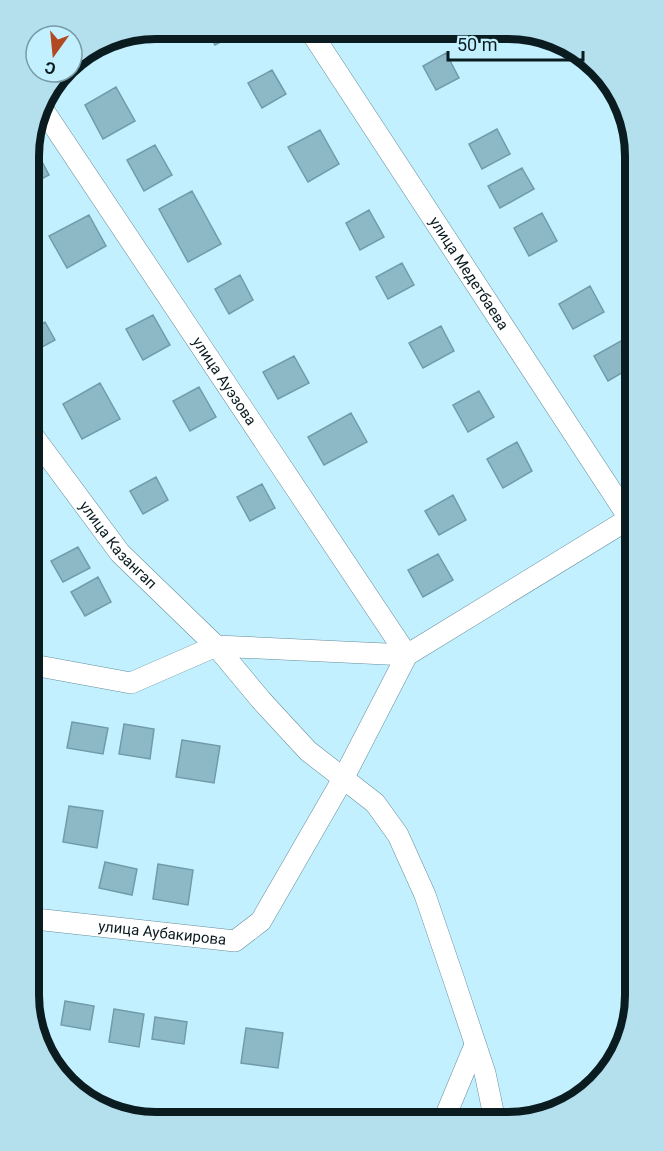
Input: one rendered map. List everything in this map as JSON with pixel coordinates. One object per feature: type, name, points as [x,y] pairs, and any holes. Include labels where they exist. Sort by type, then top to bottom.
[{"type":"street","name":"улица Медетбаева","points":[[316,39],[625,510]]},
{"type":"street","name":"улица Ауэзова","points":[[47,115],[407,655]]},
{"type":"street","name":"улица Казангап","points":[[39,443],[120,553],[216,646],[308,751],[375,803],[398,836],[425,895],[485,1073],[494,1112]]},
{"type":"street","points":[[39,666],[131,682],[216,646],[407,655],[625,521]]},
{"type":"street","name":"улица Аубакирова","points":[[39,919],[235,941],[261,921],[344,777],[407,655]]},
{"type":"street","points":[[447,1112],[476,1045]]},
{"type":"building","points":[[212,39],[226,39],[215,45]]},
{"type":"building","points":[[446,53],[459,78],[436,90],[423,66]]},
{"type":"building","points":[[272,70],[286,94],[262,108],[248,83]]},
{"type":"building","points":[[116,87],[135,121],[103,139],[85,105]]},
{"type":"building","points":[[497,129],[510,154],[482,169],[469,144]]},
{"type":"building","points":[[320,130],[339,164],[308,182],[288,147]]},
{"type":"building","points":[[155,145],[172,175],[144,191],[127,160]]},
{"type":"building","points":[[39,156],[49,175],[39,180]]},
{"type":"building","points":[[522,168],[534,189],[500,208],[488,186]]},
{"type":"building","points":[[192,191],[221,244],[188,262],[159,209]]},
{"type":"building","points":[[369,210],[384,237],[360,250],[346,223]]},
{"type":"building","points":[[542,213],[557,241],[529,256],[514,228]]},
{"type":"building","points":[[89,215],[106,246],[67,268],[49,236]]},
{"type":"building","points":[[402,263],[414,285],[388,299],[376,277]]},
{"type":"building","points":[[240,275],[253,300],[229,314],[215,289]]},
{"type":"building","points":[[590,286],[604,312],[573,329],[559,304]]},
{"type":"building","points":[[153,315],[170,345],[143,360],[126,329]]},
{"type":"building","points":[[45,322],[55,340],[39,349],[39,325]]},
{"type":"building","points":[[441,326],[454,351],[423,368],[409,343]]},
{"type":"building","points":[[625,339],[625,371],[608,381],[594,356]]},
{"type":"building","points":[[294,356],[309,383],[278,399],[263,372]]},
{"type":"building","points":[[100,383],[120,419],[82,439],[63,404]]},
{"type":"building","points":[[199,387],[216,417],[190,431],[173,401]]},
{"type":"building","points":[[479,391],[494,417],[468,432],[453,405]]},
{"type":"building","points":[[351,413],[367,442],[324,465],[308,437]]},
{"type":"building","points":[[517,442],[532,471],[503,488],[487,459]]},
{"type":"building","points":[[156,477],[168,500],[143,514],[130,491]]},
{"type":"building","points":[[262,484],[275,508],[250,521],[237,497]]},
{"type":"building","points":[[453,495],[466,520],[439,535],[425,511]]},
{"type":"building","points":[[78,547],[90,568],[63,582],[51,561]]},
{"type":"building","points":[[438,554],[453,580],[423,597],[408,570]]},
{"type":"building","points":[[98,577],[111,602],[85,616],[71,592]]},
{"type":"building","points":[[72,722],[108,728],[103,754],[67,748]]},
{"type":"building","points":[[124,724],[154,729],[150,759],[119,754]]},
{"type":"building","points":[[182,740],[220,746],[214,783],[176,777]]},
{"type":"building","points":[[69,806],[103,811],[97,848],[63,842]]},
{"type":"building","points":[[105,862],[137,869],[132,895],[99,888]]},
{"type":"building","points":[[158,864],[193,870],[188,905],[153,899]]},
{"type":"building","points":[[65,1001],[94,1006],[90,1030],[61,1025]]},
{"type":"building","points":[[114,1009],[144,1014],[139,1047],[109,1042]]},
{"type":"building","points":[[155,1017],[187,1022],[184,1044],[152,1039]]},
{"type":"building","points":[[246,1028],[283,1033],[278,1068],[241,1063]]}]
